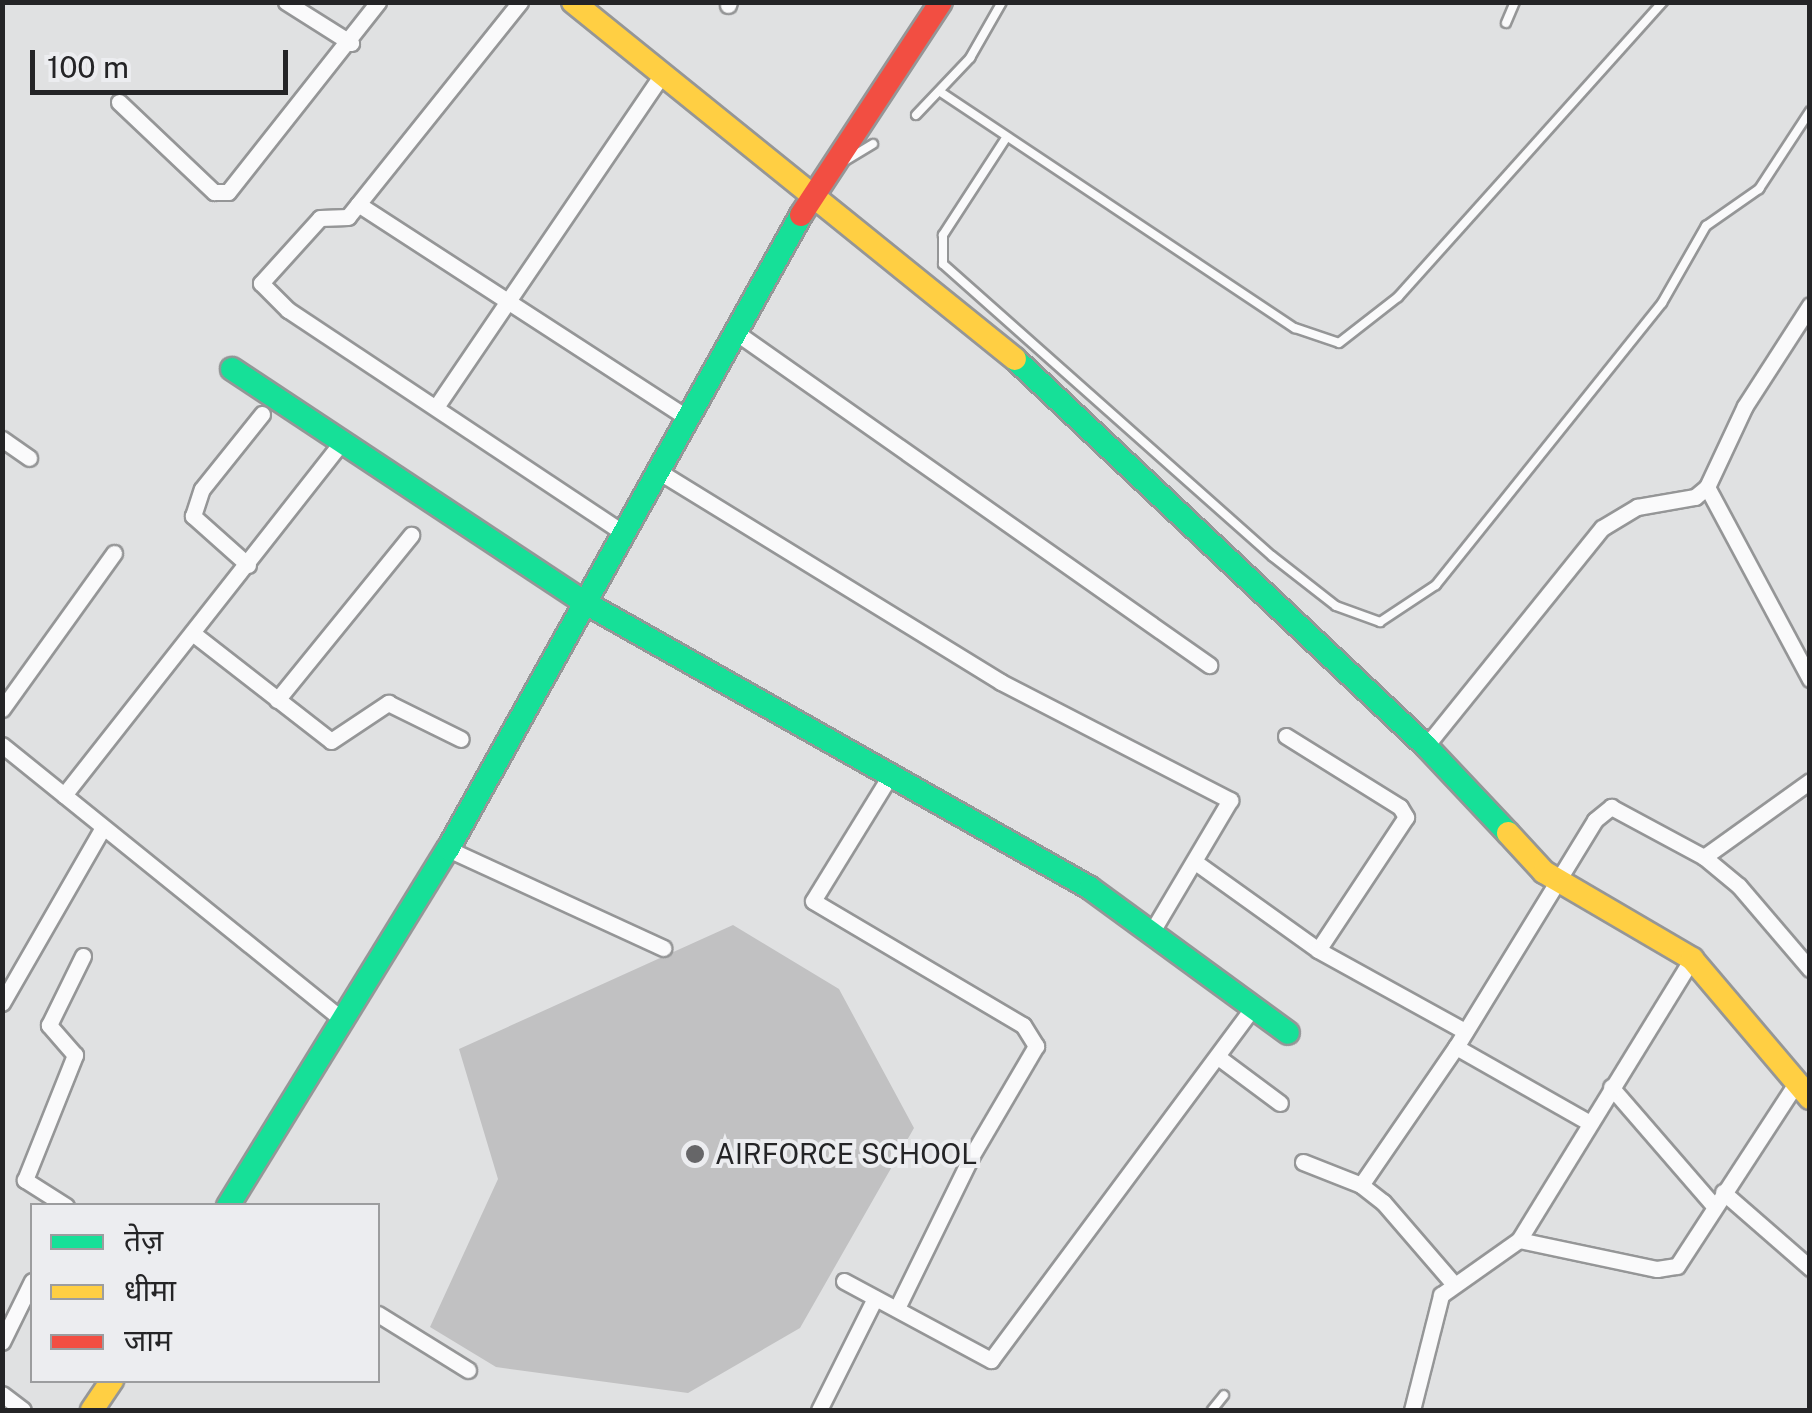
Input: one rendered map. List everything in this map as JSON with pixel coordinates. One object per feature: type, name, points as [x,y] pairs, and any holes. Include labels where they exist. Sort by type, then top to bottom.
[{"type":"street","points":[[286,2],[351,43]]},
{"type":"street","points":[[119,102],[221,194],[351,43],[378,2]]},
{"type":"street","points":[[520,2],[358,204],[343,220],[329,214],[320,218],[262,287],[624,533]]},
{"type":"street","points":[[573,2],[811,198],[1003,348],[1426,746],[1559,882],[1692,959],[1803,1090],[1718,1199],[1682,1260],[1668,1270],[1519,1240]]},
{"type":"street","points":[[230,1203],[448,849],[588,606],[686,416],[811,198],[941,2]]},
{"type":"street","points":[[436,407],[661,76]]},
{"type":"street","points":[[358,204],[686,416]]},
{"type":"street","points":[[1426,746],[1602,528],[1637,507],[1695,497],[1707,487],[1745,406],[1810,306]]},
{"type":"street","points":[[734,330],[1209,665]]},
{"type":"street","points":[[232,369],[588,606],[1154,928],[1288,1032]]},
{"type":"street","points":[[248,565],[193,516],[202,490],[262,414]]},
{"type":"street","points":[[2,439],[29,458]]},
{"type":"street","points":[[64,795],[195,635],[340,444]]},
{"type":"street","points":[[658,471],[984,672],[1230,800],[1198,864],[1154,928]]},
{"type":"street","points":[[1707,487],[1810,679]]},
{"type":"street","points":[[277,700],[412,535]]},
{"type":"street","points":[[2,709],[114,553]]},
{"type":"street","points":[[195,635],[330,741],[388,702],[461,739]]},
{"type":"street","points":[[1286,736],[1400,807],[1406,817],[1318,950]]},
{"type":"street","points":[[2,745],[341,1019]]},
{"type":"street","points":[[888,779],[812,901],[1024,1026],[1036,1046],[896,1308]]},
{"type":"street","points":[[1704,857],[1810,781]]},
{"type":"street","points":[[1361,1185],[1456,1047],[1595,820],[1611,807],[1704,857],[1753,900],[1810,969]]},
{"type":"street","points":[[2,1003],[102,829]]},
{"type":"street","points":[[448,849],[663,948]]},
{"type":"street","points":[[1198,864],[1318,950],[1465,1031]]},
{"type":"street","points":[[61,1203],[25,1180],[75,1055],[49,1025],[83,956]]},
{"type":"street","points":[[1412,1410],[1436,1306],[1453,1283],[1519,1240],[1588,1122],[1692,959]]},
{"type":"street","points":[[844,1282],[896,1308],[981,1360],[998,1355],[1255,1005]]},
{"type":"street","points":[[1456,1047],[1588,1122]]},
{"type":"street","points":[[1218,1057],[1280,1104]]},
{"type":"street","points":[[1611,1087],[1718,1199],[1810,1268]]},
{"type":"street","points":[[1303,1162],[1361,1185],[1453,1283]]},
{"type":"street","points":[[2,1342],[30,1285]]},
{"type":"street","points":[[819,1410],[875,1298]]},
{"type":"street","points":[[380,1315],[468,1370]]},
{"type":"street","points":[[92,1410],[110,1383]]},
{"type":"street","points":[[2,1394],[23,1410]]},
{"type":"lane","points":[[916,115],[942,93],[1002,2]]},
{"type":"lane","points":[[1506,23],[1514,2]]},
{"type":"lane","points":[[942,93],[1295,328],[1339,343],[1410,284],[1663,2]]},
{"type":"lane","points":[[1006,138],[943,235],[944,264],[1272,556],[1336,606],[1380,622],[1436,585],[1662,303],[1706,226],[1759,188],[1810,111]]},
{"type":"lane","points":[[830,170],[873,144]]},
{"type":"lane","points":[[1212,1410],[1224,1395]]},
{"type":"building","name":"AIRFORCE SCHOOL","points":[[733,925],[839,989],[914,1128],[800,1328],[688,1393],[496,1367],[430,1327],[498,1179],[459,1049]]},
{"type":"traffic: fast","points":[[230,1203],[448,849],[801,215]]},
{"type":"traffic: fast","points":[[1015,359],[1426,746],[1508,833]]},
{"type":"traffic: fast","points":[[232,369],[589,605],[1090,888],[1288,1033]]},
{"type":"traffic: slow","points":[[573,2],[1015,359]]},
{"type":"traffic: slow","points":[[1508,833],[1544,872],[1692,959],[1810,1098]]},
{"type":"traffic: slow","points":[[92,1410],[110,1383]]},
{"type":"traffic: jam","points":[[801,215],[941,2]]},
{"type":"place","name":"AIRFORCE SCHOOL","points":[[695,1154]]}]
